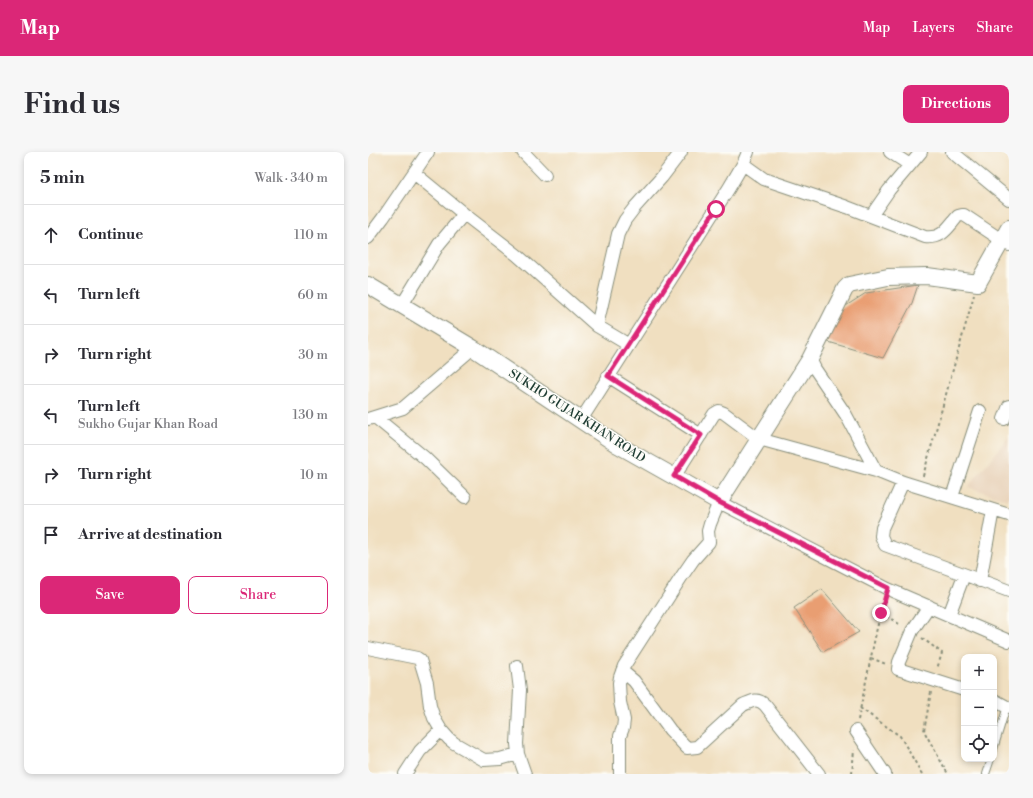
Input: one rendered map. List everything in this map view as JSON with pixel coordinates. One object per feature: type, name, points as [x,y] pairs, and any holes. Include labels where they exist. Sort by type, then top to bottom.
[{"type":"main road","points":[[719,502],[810,359],[845,289],[849,285],[888,277],[926,276],[978,283],[1007,238]]},
{"type":"main road","name":"SUKHO GUJAR KHAN ROAD","points":[[368,284],[473,348],[618,445],[719,502]]},
{"type":"street","points":[[368,238],[428,152]]},
{"type":"street","points":[[523,152],[545,175]]},
{"type":"street","points":[[596,326],[618,234],[625,220],[662,177],[681,152]]},
{"type":"street","points":[[581,420],[608,376],[668,286],[743,164],[748,152]]},
{"type":"street","points":[[890,152],[910,165]]},
{"type":"street","points":[[871,216],[889,190],[921,152]]},
{"type":"street","points":[[952,152],[1009,199]]},
{"type":"street","points":[[743,164],[764,179],[847,207],[925,237],[931,238],[944,234],[958,216],[964,215],[1007,238]]},
{"type":"street","points":[[414,173],[517,255],[596,326],[629,345]]},
{"type":"street","points":[[402,305],[439,244],[464,214]]},
{"type":"street","points":[[372,418],[403,408],[473,348]]},
{"type":"street","points":[[810,359],[846,415],[876,471]]},
{"type":"street","points":[[608,376],[701,435]]},
{"type":"street","points":[[1004,419],[1009,406]]},
{"type":"street","points":[[674,476],[714,414],[719,411],[759,438],[876,471],[903,482],[1009,515]]},
{"type":"street","points":[[952,497],[980,411]]},
{"type":"street","points":[[372,418],[425,458],[465,497]]},
{"type":"street","points":[[903,482],[882,528],[881,536],[885,545],[1009,591]]},
{"type":"street","points":[[620,774],[620,736],[624,720],[620,702],[619,682],[622,671],[682,576],[693,560],[709,542],[708,531],[719,502]]},
{"type":"street","name":"SUKHO GUJAR KHAN ROAD","points":[[719,502],[888,588],[1009,641]]},
{"type":"street","points":[[980,580],[993,510]]},
{"type":"street","points":[[949,615],[964,575]]},
{"type":"street","points":[[929,606],[912,631],[899,662],[898,669],[961,689]]},
{"type":"street","points":[[368,648],[417,658],[420,660],[427,683],[430,706],[441,730],[454,743],[484,760],[500,759],[518,754]]},
{"type":"street","points":[[517,666],[520,690],[517,744],[518,754],[525,774]]},
{"type":"street","points":[[622,671],[634,681],[670,730],[687,748],[697,747],[743,705],[756,700],[761,701],[765,705],[819,774]]},
{"type":"street","points":[[997,701],[1008,704]]},
{"type":"street","points":[[405,774],[420,751],[441,730]]},
{"type":"street","points":[[856,731],[885,774]]},
{"type":"lane","points":[[997,739],[1008,704]]},
{"type":"lane","points":[[986,774],[990,762]]},
{"type":"path","points":[[919,487],[978,283]]},
{"type":"path","points":[[852,774],[856,731],[860,708],[888,588]]},
{"type":"path","points":[[881,613],[912,631],[942,653],[933,680],[924,731],[948,774]]},
{"type":"path","points":[[871,658],[898,669]]},
{"type":"path","points":[[860,708],[900,736],[922,774]]},
{"type":"shaded area","points":[[1009,436],[1009,500],[968,487]]},
{"type":"building","points":[[918,285],[912,303],[883,358],[825,341],[838,311],[866,293]]},
{"type":"building","points":[[822,589],[859,632],[823,652],[794,608]]},
{"type":"route","points":[[716,209],[668,286],[608,376],[701,435],[674,476],[719,502],[888,588],[881,613]]}]
